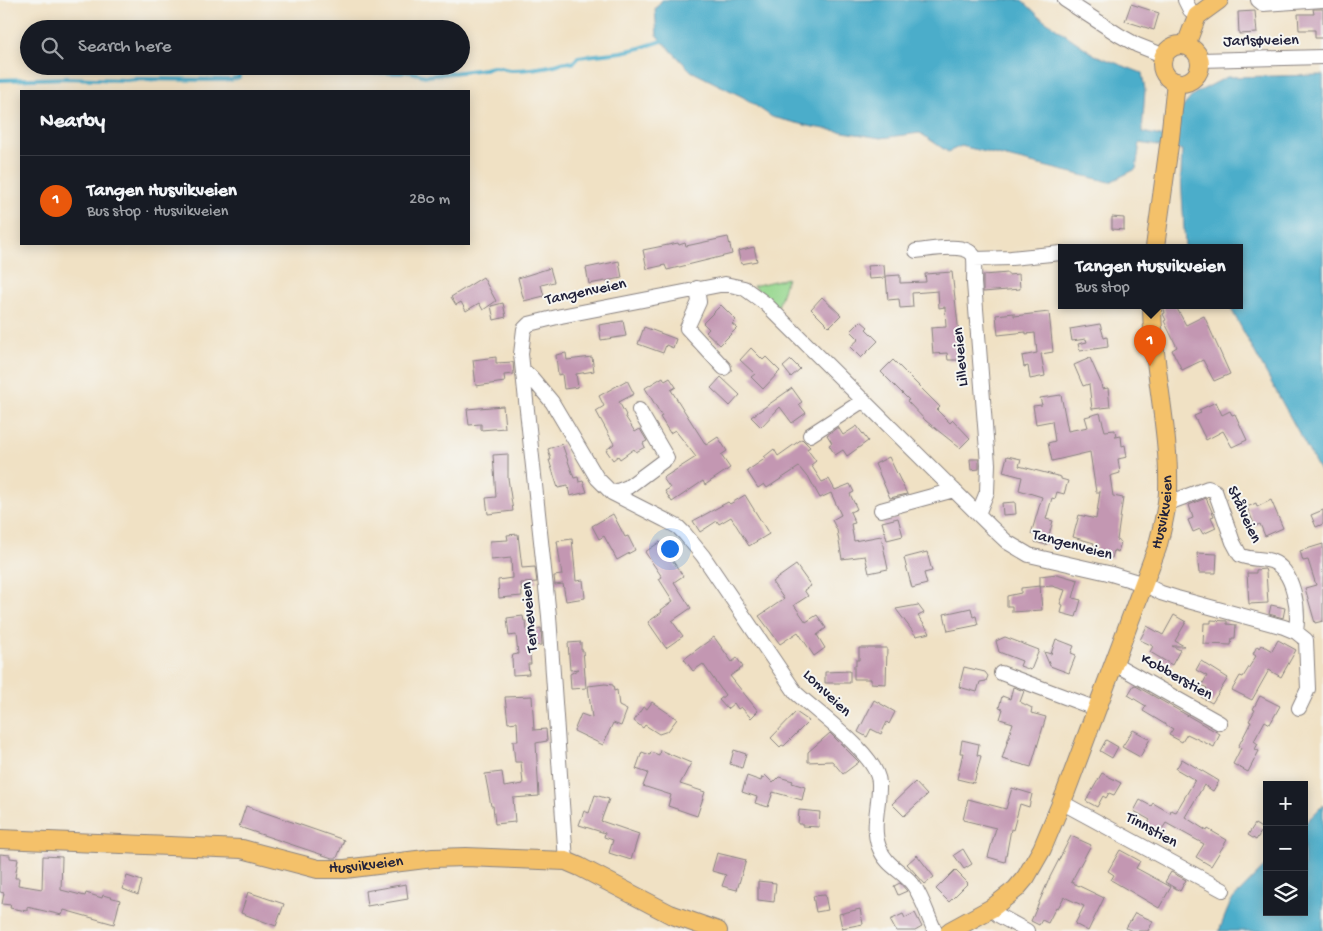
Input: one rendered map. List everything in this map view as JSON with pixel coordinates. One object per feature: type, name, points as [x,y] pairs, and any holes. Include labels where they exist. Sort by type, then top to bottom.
[{"type":"main road","points":[[1186,45],[1197,16],[1219,0]]},
{"type":"main road","points":[[1186,45],[1195,51],[1200,60],[1200,65],[1196,75],[1187,82],[1176,82],[1167,76],[1164,71],[1164,56],[1171,48],[1186,45]]},
{"type":"main road","points":[[1154,244],[1170,143],[1176,82]]},
{"type":"main road","name":"Husvikveien","points":[[950,931],[992,908],[1016,889],[1026,877],[1042,849],[1062,802],[1157,548],[1165,518],[1168,470],[1152,309]]},
{"type":"main road","name":"Husvikveien","points":[[0,839],[242,849],[318,869],[345,869],[433,858],[466,857],[566,861],[580,866],[670,914],[716,931]]},
{"type":"street","points":[[1065,0],[1125,39],[1164,56]]},
{"type":"street","points":[[1185,0],[1190,10],[1197,16]]},
{"type":"street","points":[[1258,0],[1263,4],[1323,0]]},
{"type":"street","name":"Jarlsøveien","points":[[1200,60],[1323,58]]},
{"type":"street","points":[[916,252],[939,248],[962,248],[973,255],[974,259],[1011,258],[1058,253]]},
{"type":"street","name":"Lilleveien","points":[[974,259],[974,283],[988,464],[987,492],[978,514]]},
{"type":"street","name":"Tangenveien","points":[[523,370],[522,337],[524,329],[529,324],[697,288],[725,284],[744,288],[756,295],[1007,542],[1029,554],[1108,573],[1144,584]]},
{"type":"street","points":[[697,288],[699,302],[687,328],[724,368]]},
{"type":"street","name":"Lomveien","points":[[523,370],[552,402],[597,478],[612,493],[671,524],[685,534],[703,556],[796,693],[834,725],[868,758],[876,770],[879,784],[876,822],[879,848],[892,867],[914,885],[935,931]]},
{"type":"street","name":"Terneveien","points":[[523,370],[549,616],[566,861]]},
{"type":"street","points":[[810,435],[864,400]]},
{"type":"street","points":[[612,493],[628,487],[667,458],[639,410]]},
{"type":"street","name":"Stålveien","points":[[1166,504],[1208,488],[1215,491],[1233,542],[1240,555],[1272,562],[1282,568],[1293,592],[1298,618],[1296,632],[1306,640],[1308,689],[1299,708]]},
{"type":"street","points":[[881,510],[954,490]]},
{"type":"street","points":[[1144,584],[1169,596],[1258,619],[1296,632]]},
{"type":"street","name":"Kobberstien","points":[[1114,664],[1220,722]]},
{"type":"street","points":[[1001,673],[1097,709]]},
{"type":"street","name":"Tinnstien","points":[[1062,802],[1223,890]]},
{"type":"street","points":[[992,908],[998,915],[1027,931]]},
{"type":"green space","points":[[787,278],[778,307],[753,286]]},
{"type":"water","points":[[662,0],[1022,0],[1040,17],[1095,55],[1142,73],[1145,90],[1142,132],[1170,138],[1182,108],[1194,94],[1227,77],[1323,75],[1323,477],[1231,309],[1243,309],[1243,244],[1185,244],[1181,175],[1182,150],[1140,143],[1136,169],[1110,182],[961,146],[948,152],[920,133],[881,138],[813,127],[772,117],[743,97],[691,71],[657,36],[655,9]]},
{"type":"water","points":[[1323,805],[1323,931],[1219,931],[1231,901],[1263,868],[1263,916],[1308,916],[1308,820]]},
{"type":"building","points":[[1131,4],[1159,13],[1154,30],[1125,21]]},
{"type":"building","points":[[1313,9],[1323,9],[1323,38],[1315,38],[1315,30],[1299,30],[1298,14],[1314,14]]},
{"type":"building","points":[[1255,11],[1257,33],[1239,34],[1238,12]]},
{"type":"building","points":[[1112,217],[1124,218],[1124,230],[1112,229]]},
{"type":"building","points":[[728,237],[732,254],[667,270],[665,265],[647,269],[643,250],[678,243],[679,245],[685,243],[686,246]]},
{"type":"building","points":[[754,247],[757,261],[741,264],[738,251]]},
{"type":"building","points":[[619,261],[622,278],[589,284],[586,268]]},
{"type":"building","points":[[884,265],[885,278],[869,279],[867,266]]},
{"type":"building","points":[[550,268],[554,282],[541,285],[544,296],[524,301],[518,278]]},
{"type":"building","points":[[952,272],[962,360],[948,360],[947,353],[933,354],[931,328],[946,327],[945,307],[939,308],[938,291],[912,293],[913,307],[900,308],[899,299],[888,300],[886,276],[900,275],[900,283],[926,282],[925,274]]},
{"type":"building","points":[[1008,273],[1008,275],[1019,274],[1020,289],[983,292],[983,275]]},
{"type":"building","points":[[483,277],[496,301],[483,310],[479,303],[466,311],[461,302],[456,305],[451,297]]},
{"type":"building","points":[[822,297],[841,315],[829,327],[811,309]]},
{"type":"building","points":[[503,303],[506,317],[494,320],[491,306]]},
{"type":"building","points":[[721,305],[736,320],[732,324],[737,328],[720,345],[706,332],[709,329],[703,323]]},
{"type":"building","points":[[1164,309],[1177,309],[1186,325],[1204,316],[1230,374],[1214,381],[1203,360],[1182,370],[1172,350],[1177,347],[1164,321],[1166,320],[1163,314],[1165,313]]},
{"type":"building","points":[[1049,312],[1053,352],[1041,354],[1045,376],[1030,379],[1028,366],[1024,367],[1022,356],[1037,353],[1035,333],[998,335],[996,315],[1014,313],[1014,316]]},
{"type":"building","points":[[623,321],[626,336],[601,340],[599,325]]},
{"type":"building","points":[[861,321],[878,341],[861,358],[850,347],[859,339],[851,331]]},
{"type":"building","points":[[1100,324],[1104,338],[1107,337],[1108,347],[1080,351],[1078,344],[1087,342],[1086,339],[1072,341],[1070,329]]},
{"type":"building","points":[[644,327],[676,339],[673,348],[666,345],[663,353],[638,344]]},
{"type":"building","points":[[751,348],[763,360],[766,357],[780,371],[763,389],[751,377],[755,374],[740,360]]},
{"type":"building","points":[[566,353],[567,360],[592,357],[594,371],[576,374],[578,387],[564,389],[562,374],[558,375],[556,355]]},
{"type":"building","points":[[496,357],[496,363],[513,362],[514,374],[504,375],[505,382],[476,386],[473,360]]},
{"type":"building","points":[[1090,358],[1102,389],[1108,388],[1110,407],[1092,409],[1089,384],[1083,386],[1074,365]]},
{"type":"building","points":[[791,360],[800,369],[791,377],[783,367]]},
{"type":"building","points":[[893,360],[940,407],[937,410],[950,423],[953,420],[970,438],[960,448],[926,421],[907,401],[909,400],[881,372]]},
{"type":"building","points":[[663,377],[665,381],[670,378],[676,387],[671,390],[706,445],[718,437],[727,451],[721,455],[730,468],[705,485],[703,481],[672,502],[665,491],[670,488],[663,478],[696,457],[675,430],[670,433],[645,388]]},
{"type":"building","points":[[721,377],[740,395],[730,406],[711,388]]},
{"type":"building","points":[[627,380],[634,394],[619,402],[635,432],[640,429],[647,441],[643,443],[645,447],[636,452],[634,449],[620,459],[618,456],[613,460],[606,450],[614,444],[596,411],[604,406],[599,396]]},
{"type":"building","points":[[792,388],[802,402],[799,404],[806,413],[792,423],[780,407],[761,427],[751,417]]},
{"type":"building","points":[[1061,395],[1068,431],[1088,427],[1085,417],[1100,413],[1105,431],[1115,430],[1116,437],[1121,436],[1122,446],[1125,445],[1127,457],[1118,459],[1120,473],[1110,476],[1113,496],[1123,498],[1117,540],[1121,542],[1118,552],[1114,550],[1112,558],[1095,553],[1097,546],[1093,545],[1094,543],[1073,537],[1079,515],[1096,519],[1100,492],[1096,492],[1090,452],[1052,461],[1048,443],[1055,441],[1052,421],[1036,424],[1033,406],[1042,405],[1040,398]]},
{"type":"building","points":[[1216,402],[1222,415],[1230,411],[1232,415],[1235,414],[1247,440],[1232,447],[1223,431],[1206,440],[1194,416],[1201,413],[1199,410]]},
{"type":"building","points":[[503,406],[505,428],[481,430],[481,424],[469,425],[467,409]]},
{"type":"building","points":[[857,426],[868,441],[847,456],[843,450],[835,455],[829,445],[832,443],[827,435],[838,427],[843,435]]},
{"type":"building","points":[[802,439],[810,447],[807,449],[816,461],[811,465],[822,482],[829,479],[835,490],[850,484],[854,492],[850,494],[857,509],[850,512],[855,523],[851,524],[854,541],[881,536],[888,569],[869,573],[865,556],[842,559],[837,530],[832,520],[841,515],[831,493],[820,498],[808,476],[799,467],[767,488],[764,484],[758,488],[747,471],[766,458],[764,457],[774,449],[778,456]]},
{"type":"building","points":[[562,444],[574,478],[578,477],[579,482],[583,481],[587,492],[570,496],[568,486],[558,488],[549,460],[551,460],[548,449]]},
{"type":"building","points":[[508,454],[508,478],[513,511],[488,514],[486,498],[496,497],[493,455]]},
{"type":"building","points":[[1007,456],[1021,459],[1019,466],[1061,477],[1061,479],[1068,481],[1064,494],[1057,492],[1055,499],[1052,498],[1046,519],[1053,521],[1046,545],[1035,542],[1037,536],[1031,534],[1042,497],[1019,490],[1022,477],[1003,472]]},
{"type":"building","points":[[889,457],[907,494],[890,498],[875,464]]},
{"type":"building","points":[[970,459],[979,459],[979,469],[971,470]]},
{"type":"building","points":[[745,495],[769,534],[749,546],[731,517],[719,524],[717,521],[700,532],[693,521]]},
{"type":"building","points":[[1206,498],[1214,516],[1211,517],[1216,528],[1203,534],[1200,529],[1193,532],[1188,520],[1193,518],[1189,505]]},
{"type":"building","points":[[1271,500],[1283,528],[1265,536],[1260,524],[1255,526],[1247,507],[1256,503],[1257,507]]},
{"type":"building","points":[[1015,502],[1016,514],[1003,515],[1002,503]]},
{"type":"building","points":[[1323,510],[1323,524],[1316,527],[1311,515]]},
{"type":"building","points":[[613,514],[625,537],[628,536],[635,550],[617,560],[604,536],[599,539],[592,526]]},
{"type":"building","points":[[898,518],[903,536],[887,540],[882,522]]},
{"type":"building","points":[[518,534],[522,568],[535,567],[537,582],[521,583],[522,596],[499,598],[498,580],[512,578],[511,558],[491,560],[490,541],[508,540],[507,535]]},
{"type":"building","points":[[572,539],[576,581],[583,580],[585,598],[566,601],[563,584],[555,585],[554,576],[562,575],[557,541]]},
{"type":"building","points":[[660,542],[683,576],[674,582],[691,608],[672,621],[683,636],[666,648],[648,622],[673,601],[659,579],[662,577],[645,552]]},
{"type":"building","points":[[1323,544],[1323,621],[1315,623],[1305,588],[1316,585],[1308,560],[1303,561],[1300,551]]},
{"type":"building","points":[[927,552],[932,571],[924,573],[927,584],[912,588],[904,558]]},
{"type":"building","points":[[1197,553],[1217,554],[1216,573],[1199,573]]},
{"type":"building","points":[[796,565],[811,586],[804,590],[808,596],[794,605],[806,622],[817,615],[826,628],[817,635],[825,648],[814,656],[798,632],[780,644],[759,616],[784,599],[772,582]]},
{"type":"building","points":[[1265,569],[1268,603],[1249,604],[1247,573],[1256,573],[1256,570]]},
{"type":"building","points":[[1057,574],[1078,580],[1073,598],[1081,600],[1076,617],[1061,613],[1063,605],[1060,604],[1065,590],[1052,586],[1040,587],[1040,576]]},
{"type":"building","points":[[1040,586],[1042,610],[1012,612],[1012,606],[1007,606],[1007,596],[1021,593],[1021,588]]},
{"type":"building","points":[[918,605],[924,613],[918,616],[930,633],[916,636],[896,609]]},
{"type":"building","points":[[1271,605],[1285,608],[1283,618],[1269,614]]},
{"type":"building","points":[[971,608],[973,617],[976,616],[978,625],[948,631],[944,614]]},
{"type":"building","points":[[1174,615],[1186,622],[1175,641],[1184,646],[1172,646],[1180,650],[1172,665],[1150,652],[1153,646],[1140,640],[1147,626],[1163,635]]},
{"type":"building","points":[[523,616],[524,621],[526,621],[527,630],[541,628],[542,645],[529,646],[531,664],[528,664],[529,674],[513,675],[512,658],[513,655],[518,654],[516,635],[509,636],[507,618]]},
{"type":"building","points":[[1211,620],[1227,621],[1227,624],[1236,625],[1235,638],[1232,638],[1231,645],[1203,644],[1204,623],[1211,623]]},
{"type":"building","points":[[714,637],[732,662],[737,658],[743,667],[730,676],[758,711],[751,718],[741,707],[738,709],[734,703],[727,709],[719,700],[725,695],[703,664],[693,671],[684,659]]},
{"type":"building","points":[[1005,637],[1039,650],[1031,670],[1020,666],[1022,661],[999,652],[996,641]]},
{"type":"building","points":[[1056,639],[1074,646],[1071,653],[1076,655],[1069,673],[1050,666],[1044,652],[1051,654]]},
{"type":"building","points":[[1278,640],[1296,650],[1281,677],[1269,670],[1252,700],[1232,690],[1240,676],[1243,677],[1256,656],[1253,654],[1257,646],[1260,648],[1262,645],[1272,651]]},
{"type":"building","points":[[581,642],[586,688],[571,689],[570,674],[579,669],[570,670],[568,643]]},
{"type":"building","points":[[859,648],[887,648],[886,684],[871,683],[871,679],[854,679],[854,665],[856,666],[856,660],[859,660]]},
{"type":"building","points":[[1201,661],[1228,678],[1212,703],[1201,697],[1207,688],[1202,685],[1207,676],[1196,670]]},
{"type":"building","points":[[964,667],[985,672],[988,676],[986,681],[980,682],[977,692],[959,687]]},
{"type":"building","points":[[850,671],[850,683],[825,683],[825,672]]},
{"type":"building","points":[[613,685],[614,691],[617,690],[619,706],[627,710],[621,726],[613,723],[603,745],[574,731],[581,714],[592,718],[588,686]]},
{"type":"building","points":[[1134,685],[1220,734],[1214,747],[1187,734],[1182,742],[1169,735],[1173,729],[1143,711],[1146,706],[1128,695]]},
{"type":"building","points":[[1013,687],[1024,691],[1020,702],[1032,708],[1031,713],[1046,717],[1031,767],[1002,759],[1013,723],[1000,719],[1003,709],[999,708],[1002,696],[1010,699]]},
{"type":"building","points":[[532,696],[534,730],[546,729],[547,741],[536,743],[539,796],[513,798],[515,822],[495,824],[493,806],[491,806],[485,774],[502,772],[504,787],[523,784],[521,762],[515,762],[513,741],[518,741],[517,722],[508,723],[505,697]]},
{"type":"building","points":[[1260,696],[1280,706],[1270,724],[1265,721],[1254,741],[1258,744],[1255,749],[1259,751],[1248,772],[1233,764],[1241,748],[1238,747],[1251,722],[1249,721],[1255,710],[1253,709]]},
{"type":"building","points":[[874,700],[895,712],[881,734],[871,729],[867,737],[858,732]]},
{"type":"building","points":[[652,702],[677,719],[668,731],[659,734],[645,725],[643,728],[634,721],[643,707],[647,709]]},
{"type":"building","points":[[796,712],[809,721],[784,746],[780,747],[771,738]]},
{"type":"building","points":[[1133,730],[1150,739],[1140,757],[1122,747]]},
{"type":"building","points":[[830,733],[859,762],[843,774],[832,761],[808,762],[808,752]]},
{"type":"building","points":[[962,740],[979,744],[977,755],[981,756],[974,783],[957,779],[963,753],[960,753]]},
{"type":"building","points":[[1106,740],[1118,747],[1112,758],[1100,751]]},
{"type":"building","points":[[660,750],[691,763],[680,784],[705,792],[697,816],[668,806],[671,795],[643,786],[648,773],[636,769],[642,752],[650,755],[651,752],[659,755]]},
{"type":"building","points":[[734,750],[746,754],[742,768],[730,764]]},
{"type":"building","points":[[1182,759],[1219,781],[1213,791],[1204,785],[1185,817],[1207,831],[1208,829],[1227,840],[1211,866],[1196,857],[1204,844],[1166,823],[1159,834],[1146,827],[1150,820],[1134,811],[1140,800],[1151,806],[1153,803],[1170,813],[1171,810],[1176,812],[1195,780],[1176,769]]},
{"type":"building","points":[[1102,773],[1121,783],[1114,795],[1109,793],[1106,798],[1103,796],[1097,807],[1086,801]]},
{"type":"building","points":[[765,775],[773,783],[779,777],[805,787],[802,800],[773,792],[768,807],[755,803],[757,797],[742,792],[747,776],[761,781]]},
{"type":"building","points":[[915,782],[927,795],[904,816],[892,804]]},
{"type":"building","points":[[1012,788],[1032,794],[1029,807],[1020,804],[1013,830],[1011,829],[1005,862],[988,857],[996,828],[963,820],[968,799],[1006,809]]},
{"type":"building","points":[[595,795],[609,799],[601,821],[639,834],[631,860],[609,853],[613,840],[604,837],[605,833],[579,825],[584,811],[589,813]]},
{"type":"building","points":[[246,806],[344,840],[337,858],[332,858],[239,827]]},
{"type":"building","points":[[799,810],[820,812],[819,827],[798,824]]},
{"type":"building","points":[[1255,824],[1263,829],[1256,840],[1248,835]]},
{"type":"building","points":[[1071,836],[1091,845],[1071,882],[1104,898],[1088,931],[1075,924],[1084,906],[1064,897],[1058,908],[1056,907],[1048,923],[1042,920],[1039,925],[1031,921],[1050,877]]},
{"type":"building","points":[[963,849],[972,864],[964,869],[954,855]]},
{"type":"building","points":[[1120,850],[1140,861],[1136,868],[1171,887],[1159,908],[1111,880],[1114,875],[1108,871]]},
{"type":"building","points":[[717,853],[746,860],[737,890],[722,886],[726,875],[712,871]]},
{"type":"building","points":[[0,854],[10,855],[10,858],[18,859],[15,878],[19,878],[18,885],[42,889],[43,856],[62,857],[61,890],[85,896],[86,893],[102,898],[103,895],[120,900],[114,924],[64,910],[62,915],[27,907],[27,911],[10,908],[11,905],[2,904],[4,893],[0,892]]},
{"type":"building","points":[[917,855],[934,877],[925,884],[907,864]]},
{"type":"building","points":[[955,870],[968,883],[949,902],[936,889]]},
{"type":"building","points":[[1171,872],[1186,880],[1180,891],[1165,882]]},
{"type":"building","points":[[127,876],[142,881],[138,895],[123,889]]},
{"type":"building","points":[[758,881],[776,883],[774,902],[758,900]]},
{"type":"building","points":[[900,883],[907,891],[898,895],[894,886]]},
{"type":"building","points":[[406,884],[408,899],[367,906],[365,891]]},
{"type":"building","points":[[248,892],[284,904],[276,926],[241,913]]},
{"type":"building","points":[[825,895],[828,910],[816,912],[813,896]]},
{"type":"building","points":[[860,909],[863,924],[842,928],[839,914]]},
{"type":"building","points":[[915,913],[922,927],[915,931],[896,931],[890,920],[903,914],[905,918]]},
{"type":"building","points":[[1135,913],[1153,921],[1148,931],[1132,931],[1126,928]]},
{"type":"waterway","points":[[470,71],[494,67],[517,70],[566,62],[573,63],[578,57],[622,52],[662,41]]},
{"type":"waterway","points":[[0,80],[68,78],[231,80],[239,77],[239,75]]},
{"type":"waterway","points":[[422,75],[434,75]]},
{"type":"place","name":"Tangen Husvikveien","points":[[1150,366]]}]
